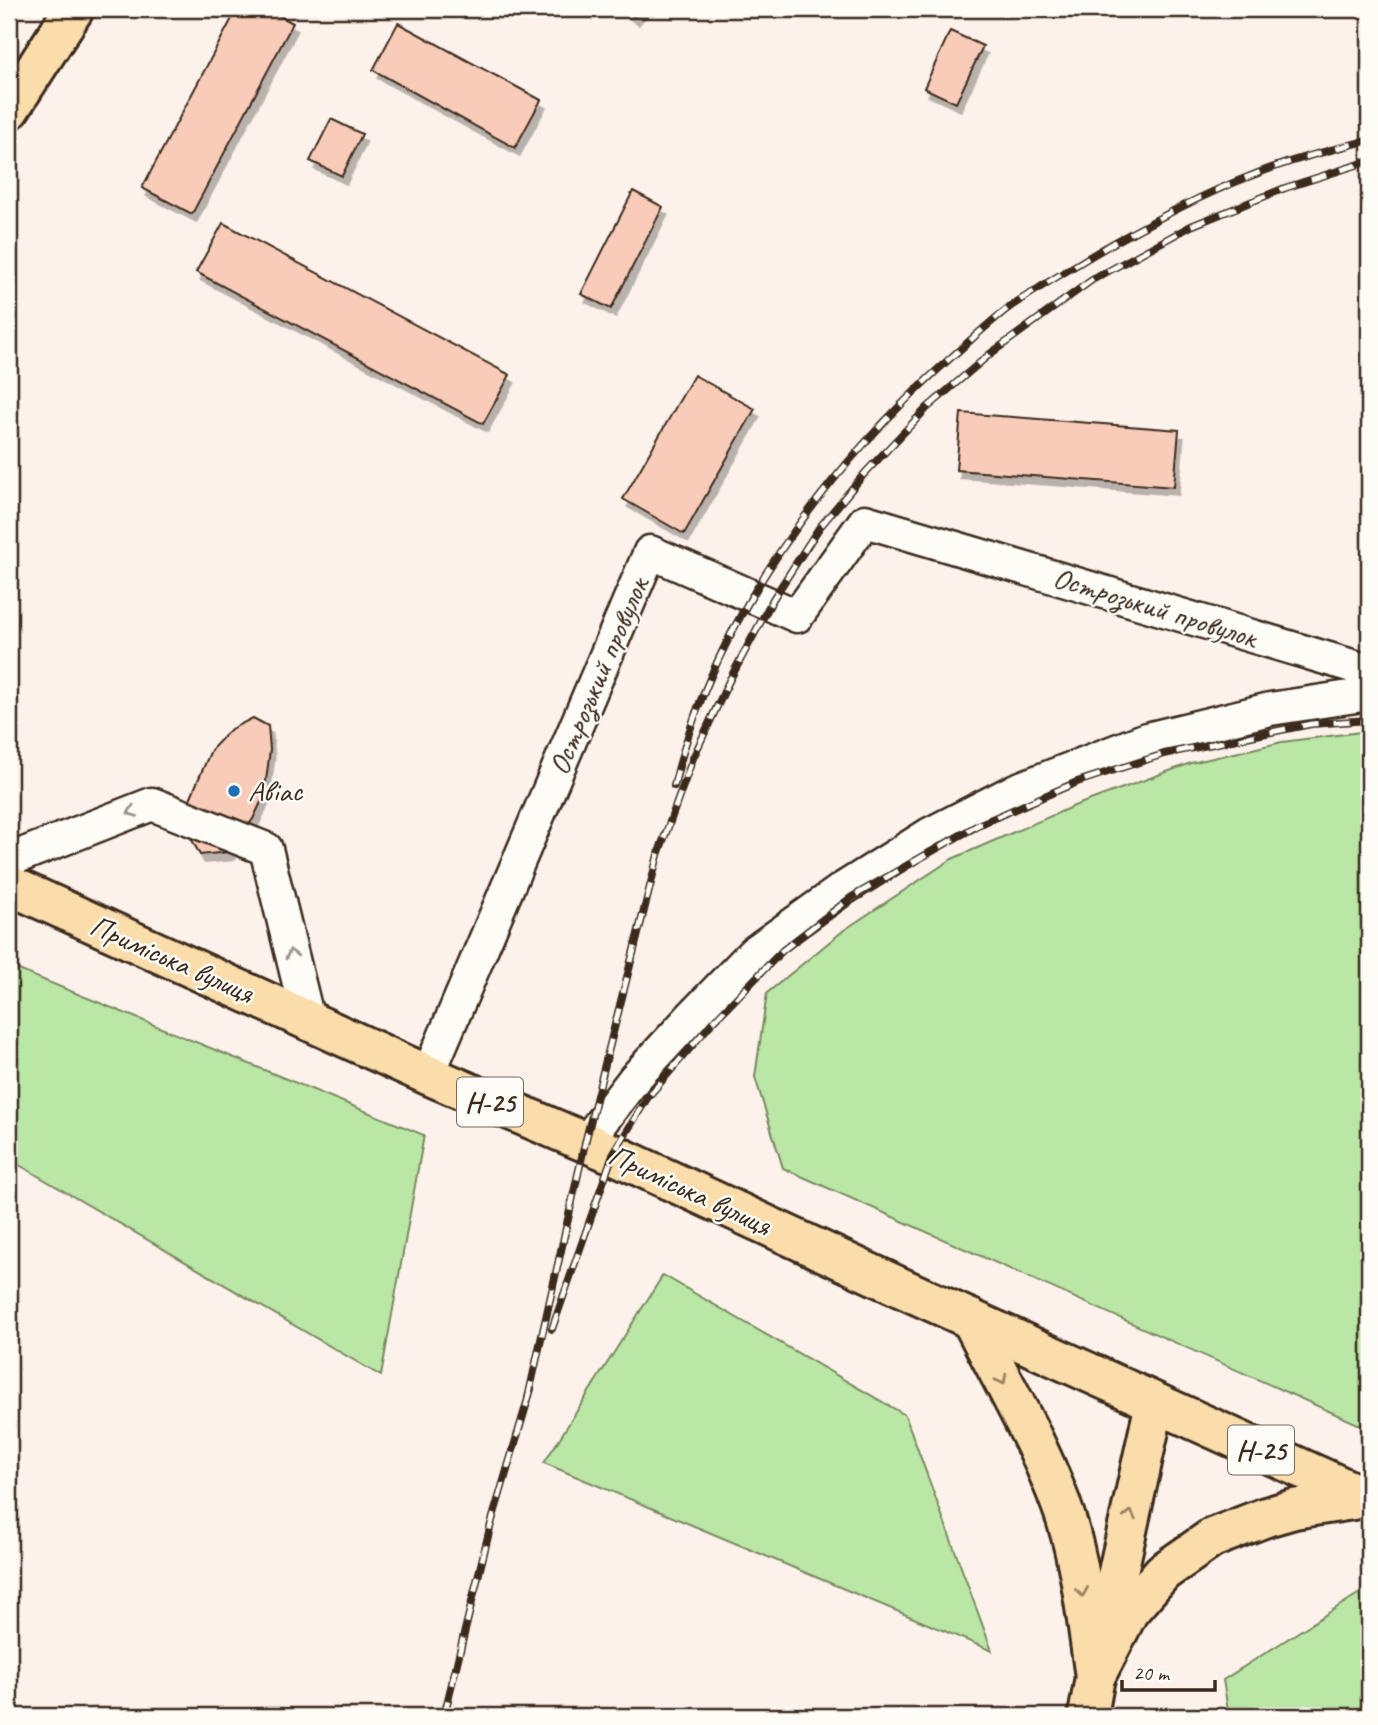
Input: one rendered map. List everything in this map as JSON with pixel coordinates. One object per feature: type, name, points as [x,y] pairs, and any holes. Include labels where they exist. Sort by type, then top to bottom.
[{"type":"main road","points":[[9,110],[74,9]]},
{"type":"main road","name":"Приміська вулиця","points":[[9,885],[428,1075],[613,1154],[1368,1499]]},
{"type":"main road","points":[[971,1319],[1035,1443],[1065,1517],[1077,1558],[1095,1677]]},
{"type":"main road","points":[[1088,1716],[1155,1403]]},
{"type":"main road","points":[[1095,1677],[1129,1611],[1163,1572],[1212,1538],[1294,1509],[1368,1499]]},
{"type":"street","name":"Острозький провулок","points":[[428,1075],[650,552],[797,616],[866,521],[1369,671]]},
{"type":"street","points":[[585,1143],[635,1078],[753,953],[841,890],[930,834],[1016,790],[1147,739],[1270,709],[1369,694]]},
{"type":"street","points":[[9,860],[152,804],[266,849],[308,1020]]},
{"type":"green space","points":[[1369,731],[1369,1429],[783,1168],[755,1077],[767,993],[844,930],[952,859],[1074,806],[1191,763],[1282,742]]},
{"type":"green space","points":[[9,966],[424,1135],[381,1376],[9,1159]]},
{"type":"green space","points":[[663,1275],[905,1415],[992,1651],[544,1463]]},
{"type":"green space","points":[[1369,1587],[1369,1716],[1229,1716],[1223,1680]]},
{"type":"building","points":[[237,9],[267,9],[293,23],[192,214],[142,188]]},
{"type":"building","points":[[623,9],[641,9],[634,17]]},
{"type":"building","points":[[398,23],[541,100],[515,148],[373,70]]},
{"type":"building","points":[[950,31],[983,46],[956,103],[924,88]]},
{"type":"building","points":[[331,119],[362,134],[342,176],[310,161]]},
{"type":"building","points":[[633,191],[663,207],[611,309],[581,294]]},
{"type":"building","points":[[223,223],[510,375],[483,424],[196,272]]},
{"type":"building","points":[[694,375],[755,409],[684,534],[623,499]]},
{"type":"building","points":[[961,413],[1179,430],[1174,487],[956,470]]},
{"type":"building","points":[[253,718],[268,726],[270,750],[264,796],[253,819],[229,852],[200,855],[191,838],[190,799],[211,750],[231,729]]},
{"type":"railway","points":[[674,786],[692,724],[716,664],[747,605],[782,549],[863,445],[955,354],[1015,303],[1163,216],[1216,190],[1267,170],[1369,140]]},
{"type":"railway","points":[[528,1398],[585,1143],[658,855],[693,758],[729,681],[773,599],[819,528],[865,473],[927,408],[990,354],[1092,280],[1191,226],[1285,188],[1369,161]]},
{"type":"railway","points":[[552,1329],[613,1154],[648,1097],[710,1025],[783,950],[852,897],[978,825],[1077,782],[1164,754],[1311,724],[1369,720]]},
{"type":"railway","points":[[444,1716],[491,1524],[531,1389]]},
{"type":"place","name":"Авіас","points":[[234,791]]}]
